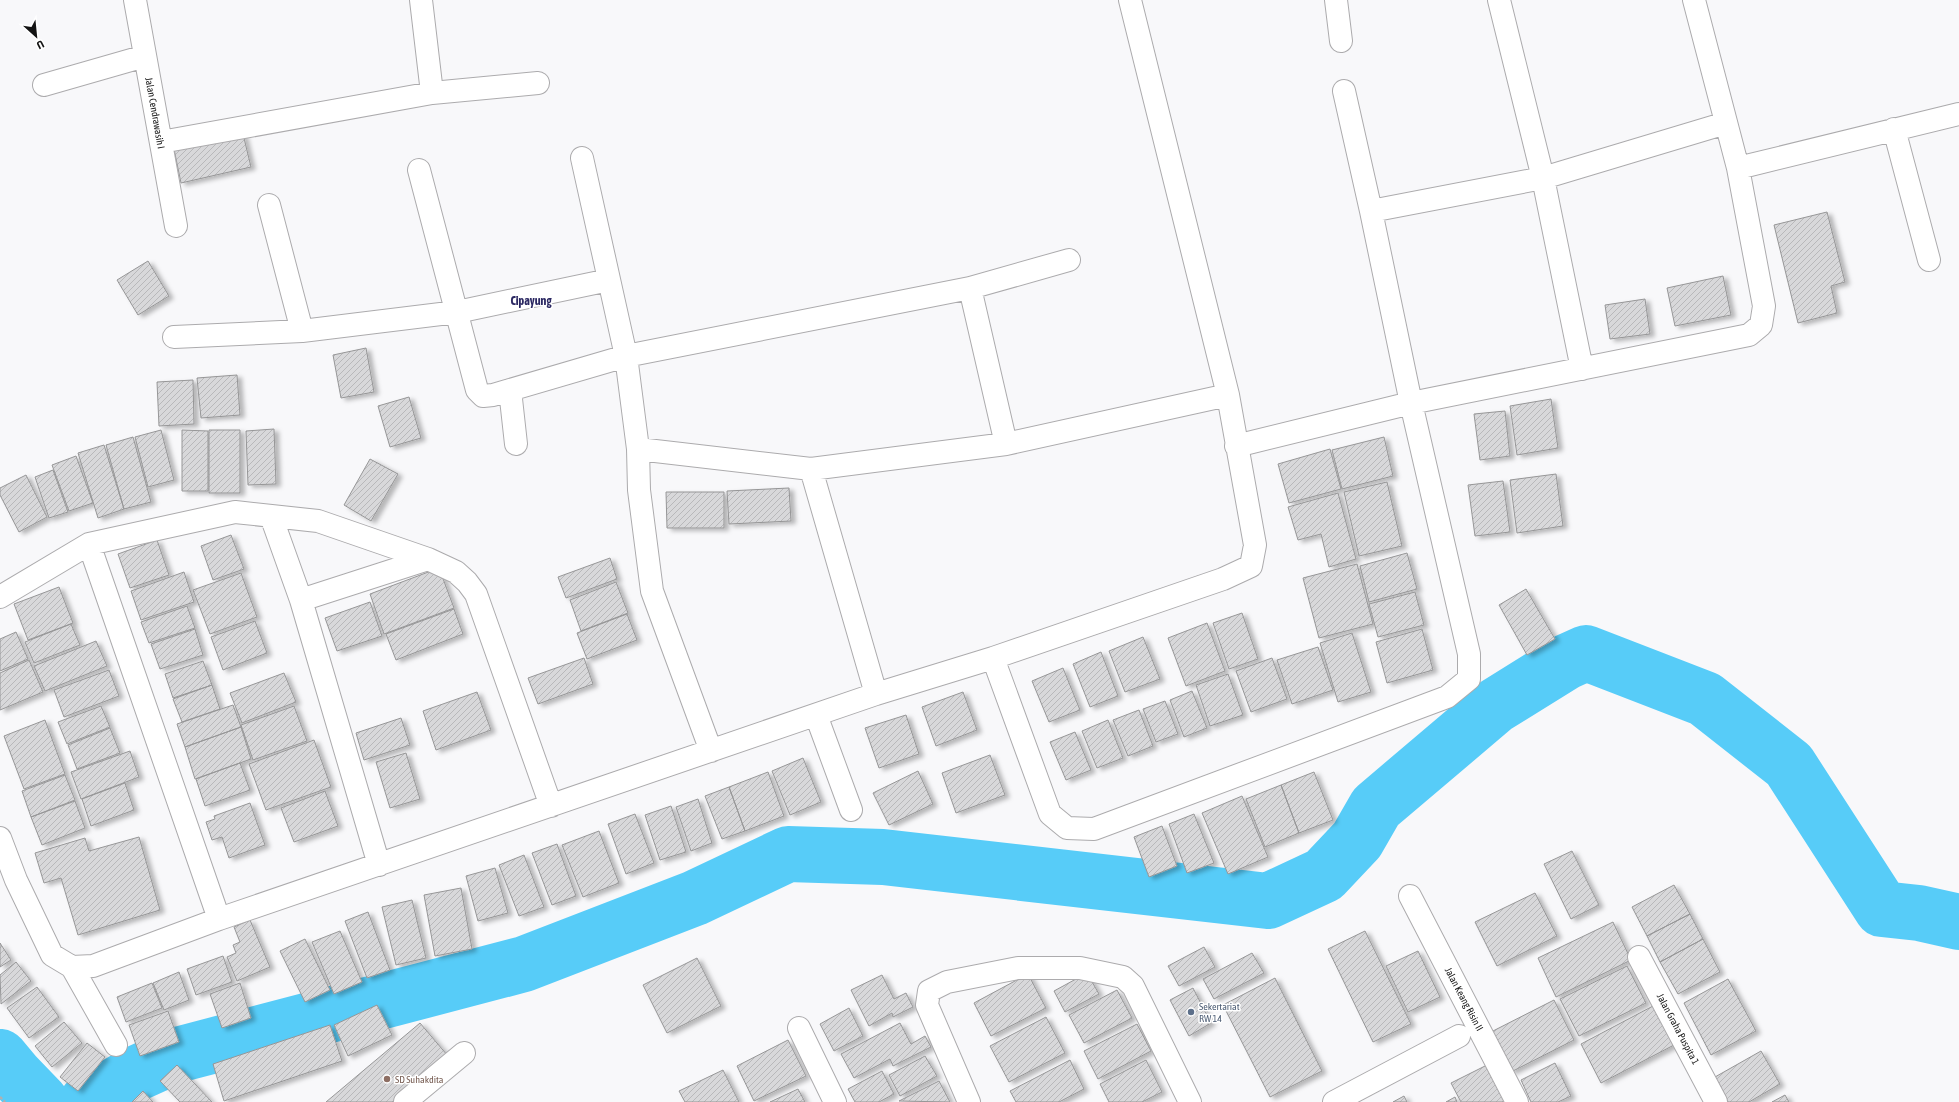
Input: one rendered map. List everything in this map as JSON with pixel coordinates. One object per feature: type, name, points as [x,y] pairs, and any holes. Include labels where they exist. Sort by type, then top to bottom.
[{"type":"street","name":"Jalan Cendrawasih I","points":[[135,0],[176,226]]},
{"type":"street","points":[[421,0],[432,94]]},
{"type":"street","points":[[72,967],[94,966],[219,919],[816,716],[876,694],[993,658],[1223,579],[1251,566],[1255,545],[1228,395],[1130,0]]},
{"type":"street","points":[[1336,0],[1340,41]]},
{"type":"street","points":[[1499,0],[1543,178],[1582,369]]},
{"type":"street","points":[[1236,446],[1411,403],[1749,335],[1761,325],[1764,306],[1738,168],[1726,123],[1700,1]]},
{"type":"street","points":[[44,85],[145,56]]},
{"type":"street","points":[[161,142],[432,94],[538,83]]},
{"type":"street","points":[[993,658],[1050,814],[1067,828],[1094,829],[1447,698],[1469,679],[1469,654],[1411,403],[1371,211],[1344,91]]},
{"type":"street","points":[[1738,168],[1959,114]]},
{"type":"street","points":[[1371,211],[1543,178],[1726,123]]},
{"type":"street","points":[[1894,129],[1929,260]]},
{"type":"street","points":[[582,158],[626,356],[638,449],[639,490],[652,591],[711,751]]},
{"type":"street","points":[[419,170],[477,390],[483,396],[510,390],[626,356],[970,288],[1069,260]]},
{"type":"street","points":[[269,205],[302,331]]},
{"type":"street","points":[[174,337],[302,331],[457,312],[609,280]]},
{"type":"street","points":[[970,288],[1006,444]]},
{"type":"street","points":[[510,390],[516,444]]},
{"type":"street","points":[[638,449],[811,469],[1006,444],[1228,395]]},
{"type":"street","points":[[811,469],[876,694]]},
{"type":"street","points":[[0,597],[89,544],[235,512],[318,521],[428,559],[456,572],[467,582],[476,594],[551,806]]},
{"type":"street","points":[[271,516],[301,600],[379,865]]},
{"type":"street","points":[[89,544],[219,919]]},
{"type":"street","points":[[301,600],[428,559]]},
{"type":"street","points":[[816,716],[851,810]]},
{"type":"street","points":[[0,838],[16,880],[52,955],[72,967],[116,1045]]},
{"type":"street","name":"Jalan Keang Risin II","points":[[1410,896],[1517,1102]]},
{"type":"street","name":"Jalan Graha Puspita 1","points":[[1639,957],[1716,1102]]},
{"type":"street","points":[[970,1102],[927,1005],[929,991],[947,982],[1018,968],[1080,968],[1123,977],[1133,986],[1190,1102]]},
{"type":"street","points":[[799,1028],[835,1102]]},
{"type":"street","points":[[1334,1102],[1459,1036]]},
{"type":"street","points":[[405,1102],[464,1053]]},
{"type":"path","points":[[0,1097],[5,1102]]},
{"type":"building","points":[[243,134],[251,167],[181,183],[174,149]]},
{"type":"building","points":[[1827,212],[1845,282],[1831,286],[1837,313],[1798,323],[1774,225]]},
{"type":"building","points":[[148,261],[169,296],[138,315],[117,280]]},
{"type":"building","points":[[1723,276],[1731,315],[1675,326],[1667,288]]},
{"type":"building","points":[[1645,299],[1650,334],[1610,339],[1605,305]]},
{"type":"building","points":[[366,348],[374,392],[341,398],[333,355]]},
{"type":"building","points":[[237,375],[240,415],[201,418],[197,378]]},
{"type":"building","points":[[193,380],[194,424],[159,426],[157,382]]},
{"type":"building","points":[[409,397],[421,438],[390,447],[378,406]]},
{"type":"building","points":[[1551,399],[1558,448],[1517,455],[1510,406]]},
{"type":"building","points":[[1505,411],[1510,456],[1480,460],[1474,414]]},
{"type":"building","points":[[274,429],[276,484],[248,485],[246,431]]},
{"type":"building","points":[[161,430],[174,480],[148,487],[135,437]]},
{"type":"building","points":[[182,430],[208,431],[208,491],[182,491]]},
{"type":"building","points":[[209,430],[240,430],[240,493],[209,493]]},
{"type":"building","points":[[133,437],[151,502],[124,509],[106,445]]},
{"type":"building","points":[[1384,437],[1393,476],[1342,489],[1332,450]]},
{"type":"building","points":[[104,445],[124,509],[98,518],[78,453]]},
{"type":"building","points":[[1330,449],[1341,489],[1289,503],[1278,464]]},
{"type":"building","points":[[76,456],[93,503],[69,511],[52,465]]},
{"type":"building","points":[[370,459],[398,474],[371,521],[344,505]]},
{"type":"building","points":[[53,470],[68,512],[49,518],[35,477]]},
{"type":"building","points":[[1556,474],[1563,526],[1517,533],[1510,480]]},
{"type":"building","points":[[26,475],[47,517],[19,532],[0,495],[0,488]]},
{"type":"building","points":[[1503,481],[1510,532],[1475,536],[1468,485]]},
{"type":"building","points":[[1387,482],[1402,546],[1359,556],[1344,492]]},
{"type":"building","points":[[789,488],[791,521],[729,524],[727,491]]},
{"type":"building","points":[[666,492],[724,492],[724,528],[667,528]]},
{"type":"building","points":[[1338,493],[1356,559],[1329,567],[1321,534],[1298,540],[1288,507]]},
{"type":"building","points":[[231,535],[244,569],[213,580],[201,546]]},
{"type":"building","points":[[157,540],[169,575],[130,588],[118,554]]},
{"type":"building","points":[[1407,553],[1417,589],[1369,602],[1360,566]]},
{"type":"building","points":[[610,558],[617,579],[566,598],[558,577]]},
{"type":"building","points":[[1357,564],[1373,624],[1319,638],[1303,578]]},
{"type":"building","points":[[439,568],[454,608],[384,634],[370,594]]},
{"type":"building","points":[[184,572],[194,602],[141,620],[131,591]]},
{"type":"building","points":[[241,573],[257,617],[210,634],[193,590]]},
{"type":"building","points":[[616,582],[628,613],[581,631],[570,600]]},
{"type":"building","points":[[59,587],[73,623],[28,640],[14,604]]},
{"type":"building","points":[[1526,589],[1555,639],[1527,655],[1499,605]]},
{"type":"building","points":[[1415,592],[1424,625],[1378,637],[1369,604]]},
{"type":"building","points":[[370,602],[382,636],[337,651],[325,618]]},
{"type":"building","points":[[187,606],[195,628],[149,643],[141,622]]},
{"type":"building","points":[[454,609],[463,634],[396,660],[386,634]]},
{"type":"building","points":[[1242,613],[1258,659],[1229,669],[1213,623]]},
{"type":"building","points":[[627,614],[637,640],[587,659],[577,633]]},
{"type":"building","points":[[255,621],[267,653],[223,670],[211,637]]},
{"type":"building","points":[[1207,623],[1225,671],[1186,686],[1168,638]]},
{"type":"building","points":[[71,624],[80,645],[34,663],[25,642]]},
{"type":"building","points":[[195,629],[203,655],[160,669],[151,644]]},
{"type":"building","points":[[1422,629],[1433,670],[1387,683],[1376,642]]},
{"type":"building","points":[[16,632],[28,659],[0,671],[0,639]]},
{"type":"building","points":[[1352,633],[1371,692],[1338,702],[1320,643]]},
{"type":"building","points":[[1143,637],[1160,679],[1125,692],[1109,651]]},
{"type":"building","points":[[96,641],[107,666],[45,691],[34,666]]},
{"type":"building","points":[[1318,647],[1333,690],[1292,704],[1277,660]]},
{"type":"building","points":[[1101,652],[1118,696],[1090,707],[1073,664]]},
{"type":"building","points":[[584,658],[593,684],[538,704],[528,678]]},
{"type":"building","points":[[1272,658],[1287,699],[1251,712],[1236,671]]},
{"type":"building","points":[[29,660],[43,692],[0,710],[0,673]]},
{"type":"building","points":[[203,661],[212,685],[173,698],[165,674]]},
{"type":"building","points":[[1063,668],[1080,710],[1049,722],[1032,681]]},
{"type":"building","points":[[109,670],[119,696],[64,717],[54,690]]},
{"type":"building","points":[[284,673],[296,702],[242,723],[230,693]]},
{"type":"building","points":[[1228,674],[1243,715],[1210,726],[1196,685]]},
{"type":"building","points":[[212,685],[220,709],[182,722],[173,699]]},
{"type":"building","points":[[1192,691],[1207,728],[1184,737],[1170,700]]},
{"type":"building","points":[[477,692],[491,730],[436,750],[423,711]]},
{"type":"building","points":[[963,692],[977,730],[936,746],[922,707]]},
{"type":"building","points":[[1165,701],[1178,734],[1156,742],[1143,709]]},
{"type":"building","points":[[233,705],[241,727],[185,747],[177,724]]},
{"type":"building","points":[[101,706],[110,727],[67,744],[58,722]]},
{"type":"building","points":[[294,706],[307,741],[253,760],[241,725]]},
{"type":"building","points":[[1139,710],[1153,746],[1128,756],[1113,720]]},
{"type":"building","points":[[906,715],[919,754],[879,768],[865,728]]},
{"type":"building","points":[[401,718],[410,745],[364,760],[356,733]]},
{"type":"building","points":[[45,720],[65,774],[24,789],[4,736]]},
{"type":"building","points":[[1108,720],[1123,758],[1097,768],[1082,731]]},
{"type":"building","points":[[241,727],[251,759],[195,779],[185,747]]},
{"type":"building","points":[[110,728],[120,753],[77,769],[68,745]]},
{"type":"building","points":[[1075,732],[1091,770],[1066,780],[1050,742]]},
{"type":"building","points":[[314,740],[331,787],[266,810],[249,764]]},
{"type":"building","points":[[130,751],[139,777],[81,799],[71,772]]},
{"type":"building","points":[[406,753],[420,799],[390,808],[376,762]]},
{"type":"building","points":[[990,755],[1005,795],[956,813],[942,773]]},
{"type":"building","points":[[803,758],[821,802],[790,815],[772,771]]},
{"type":"building","points":[[240,763],[250,790],[205,806],[196,779]]},
{"type":"building","points":[[918,771],[933,804],[889,825],[873,793]]},
{"type":"building","points":[[768,772],[784,816],[745,831],[729,787]]},
{"type":"building","points":[[1314,772],[1333,820],[1299,833],[1281,785]]},
{"type":"building","points":[[65,775],[75,800],[31,817],[22,791]]},
{"type":"building","points":[[125,783],[134,810],[91,826],[82,799]]},
{"type":"building","points":[[1281,785],[1299,833],[1265,847],[1246,799]]},
{"type":"building","points":[[729,787],[745,831],[722,839],[705,796]]},
{"type":"building","points":[[325,791],[338,826],[294,842],[281,808]]},
{"type":"building","points":[[1242,796],[1268,857],[1228,874],[1202,813]]},
{"type":"building","points":[[698,799],[712,843],[691,851],[676,807]]},
{"type":"building","points":[[75,801],[85,828],[42,845],[31,817]]},
{"type":"building","points":[[250,803],[265,845],[229,858],[222,837],[212,840],[206,822],[215,819],[214,816]]},
{"type":"building","points":[[671,806],[686,852],[660,860],[645,815]]},
{"type":"building","points":[[635,814],[654,863],[626,874],[608,824]]},
{"type":"building","points":[[1194,814],[1214,863],[1187,873],[1169,824]]},
{"type":"building","points":[[1162,826],[1177,866],[1149,877],[1134,837]]},
{"type":"building","points":[[599,831],[619,883],[583,897],[562,845]]},
{"type":"building","points":[[139,837],[160,910],[78,935],[61,878],[44,883],[35,853],[85,838],[89,851]]},
{"type":"building","points":[[557,844],[576,896],[552,905],[532,853]]},
{"type":"building","points":[[1572,851],[1599,905],[1571,919],[1544,864]]},
{"type":"building","points":[[524,855],[544,907],[519,916],[499,865]]},
{"type":"building","points":[[495,868],[508,913],[478,921],[466,876]]},
{"type":"building","points":[[1674,885],[1690,914],[1647,936],[1632,907]]},
{"type":"building","points":[[461,888],[472,949],[435,956],[424,895]]},
{"type":"building","points":[[1535,893],[1557,936],[1497,966],[1475,922]]},
{"type":"building","points":[[412,900],[426,958],[396,965],[382,907]]},
{"type":"building","points":[[368,912],[390,970],[367,978],[345,921]]},
{"type":"building","points":[[1690,914],[1703,939],[1660,962],[1647,936]]},
{"type":"building","points":[[250,920],[270,967],[237,981],[227,957],[236,953],[233,945],[240,942],[234,927]]},
{"type":"building","points":[[1613,922],[1631,960],[1556,997],[1538,958]]},
{"type":"building","points":[[340,931],[362,982],[334,994],[312,942]]},
{"type":"building","points":[[1365,931],[1411,1024],[1373,1042],[1328,949]]},
{"type":"building","points":[[305,939],[330,990],[305,1002],[280,951]]},
{"type":"building","points":[[1703,939],[1720,972],[1678,994],[1660,962]]},
{"type":"building","points":[[0,943],[11,960],[0,967]]},
{"type":"building","points":[[1204,947],[1215,967],[1179,986],[1168,966]]},
{"type":"building","points":[[1418,951],[1440,997],[1408,1012],[1386,966]]},
{"type":"building","points":[[1252,953],[1264,973],[1214,999],[1203,979]]},
{"type":"building","points":[[223,956],[232,982],[196,995],[187,969]]},
{"type":"building","points":[[697,958],[721,1006],[667,1033],[643,985]]},
{"type":"building","points":[[16,962],[31,981],[1,1004],[0,975]]},
{"type":"building","points":[[1627,966],[1646,1003],[1579,1036],[1560,999]]},
{"type":"building","points":[[179,972],[189,1000],[164,1010],[153,983]]},
{"type":"building","points":[[1087,973],[1099,994],[1065,1012],[1054,991]]},
{"type":"building","points":[[1028,974],[1046,1008],[991,1036],[974,1003]]},
{"type":"building","points":[[882,975],[894,999],[906,993],[913,1007],[893,1017],[892,1013],[869,1026],[851,990]]},
{"type":"building","points":[[1275,978],[1322,1071],[1270,1097],[1223,1005]]},
{"type":"building","points":[[1728,979],[1756,1031],[1711,1055],[1684,1003]]},
{"type":"building","points":[[152,983],[162,1008],[126,1022],[117,997]]},
{"type":"building","points":[[240,983],[251,1018],[222,1028],[210,994]]},
{"type":"building","points":[[37,987],[59,1017],[29,1038],[7,1008]]},
{"type":"building","name":"Sekertariat RW 14","points":[[1193,988],[1211,1023],[1189,1036],[1170,1000]]},
{"type":"building","points":[[1117,990],[1132,1018],[1084,1043],[1069,1015]]},
{"type":"building","points":[[1554,1000],[1574,1040],[1511,1072],[1491,1032]]},
{"type":"building","points":[[377,1005],[392,1035],[348,1056],[334,1025]]},
{"type":"building","points":[[1653,1006],[1674,1045],[1601,1083],[1581,1044]]},
{"type":"building","points":[[849,1008],[863,1036],[834,1051],[820,1024]]},
{"type":"building","points":[[168,1011],[179,1042],[140,1056],[129,1025]]},
{"type":"building","points":[[1046,1017],[1065,1053],[1009,1082],[990,1046]]},
{"type":"building","points":[[64,1022],[82,1043],[52,1067],[35,1046]]},
{"type":"building","name":"SD Suhakdita","points":[[420,1023],[448,1056],[393,1102],[326,1102]]},
{"type":"building","points":[[900,1023],[911,1044],[925,1036],[931,1047],[893,1066],[890,1059],[854,1078],[841,1054]]},
{"type":"building","points":[[1137,1024],[1151,1051],[1098,1079],[1084,1051]]},
{"type":"building","points":[[330,1025],[342,1061],[224,1101],[213,1064]]},
{"type":"building","points":[[788,1040],[806,1076],[754,1101],[737,1066]]},
{"type":"building","points":[[87,1043],[105,1057],[78,1091],[60,1077]]},
{"type":"building","points":[[1761,1051],[1780,1084],[1749,1102],[1728,1102],[1715,1077]]},
{"type":"building","points":[[925,1056],[937,1076],[900,1096],[889,1075]]},
{"type":"building","points":[[1070,1060],[1084,1089],[1059,1102],[1016,1102],[1010,1091]]},
{"type":"building","points":[[1146,1060],[1162,1092],[1142,1102],[1109,1102],[1100,1084]]},
{"type":"building","points":[[1555,1063],[1571,1096],[1558,1102],[1531,1102],[1521,1080]]},
{"type":"building","points":[[177,1065],[212,1102],[180,1102],[160,1081]]},
{"type":"building","points":[[1487,1065],[1507,1102],[1461,1102],[1451,1083]]},
{"type":"building","points":[[723,1070],[739,1102],[685,1102],[679,1091]]},
{"type":"building","points":[[882,1071],[894,1094],[879,1102],[855,1102],[848,1089]]},
{"type":"building","points":[[939,1081],[950,1102],[899,1101]]},
{"type":"building","points":[[798,1089],[805,1102],[770,1102]]},
{"type":"building","points":[[143,1091],[153,1102],[132,1102]]},
{"type":"building","points":[[1785,1095],[1789,1102],[1772,1102]]},
{"type":"building","points":[[1404,1096],[1407,1102],[1393,1102]]},
{"type":"building","points":[[1455,1097],[1457,1102],[1446,1102]]},
{"type":"waterway","points":[[87,1102],[135,1074],[177,1055],[524,964],[695,898],[788,854],[883,857],[1268,901],[1324,875],[1357,840],[1376,807],[1495,706],[1566,662],[1586,653],[1705,699],[1789,765],[1882,909],[1919,913],[1959,922]]},
{"type":"waterway","points":[[0,1057],[41,1102]]},
{"type":"place","name":"Sekertariat RW 14","points":[[1191,1012]]},
{"type":"place","name":"SD Suhakdita","points":[[387,1079]]},
{"type":"district","name":"Cipayung","points":[[531,301]]}]
